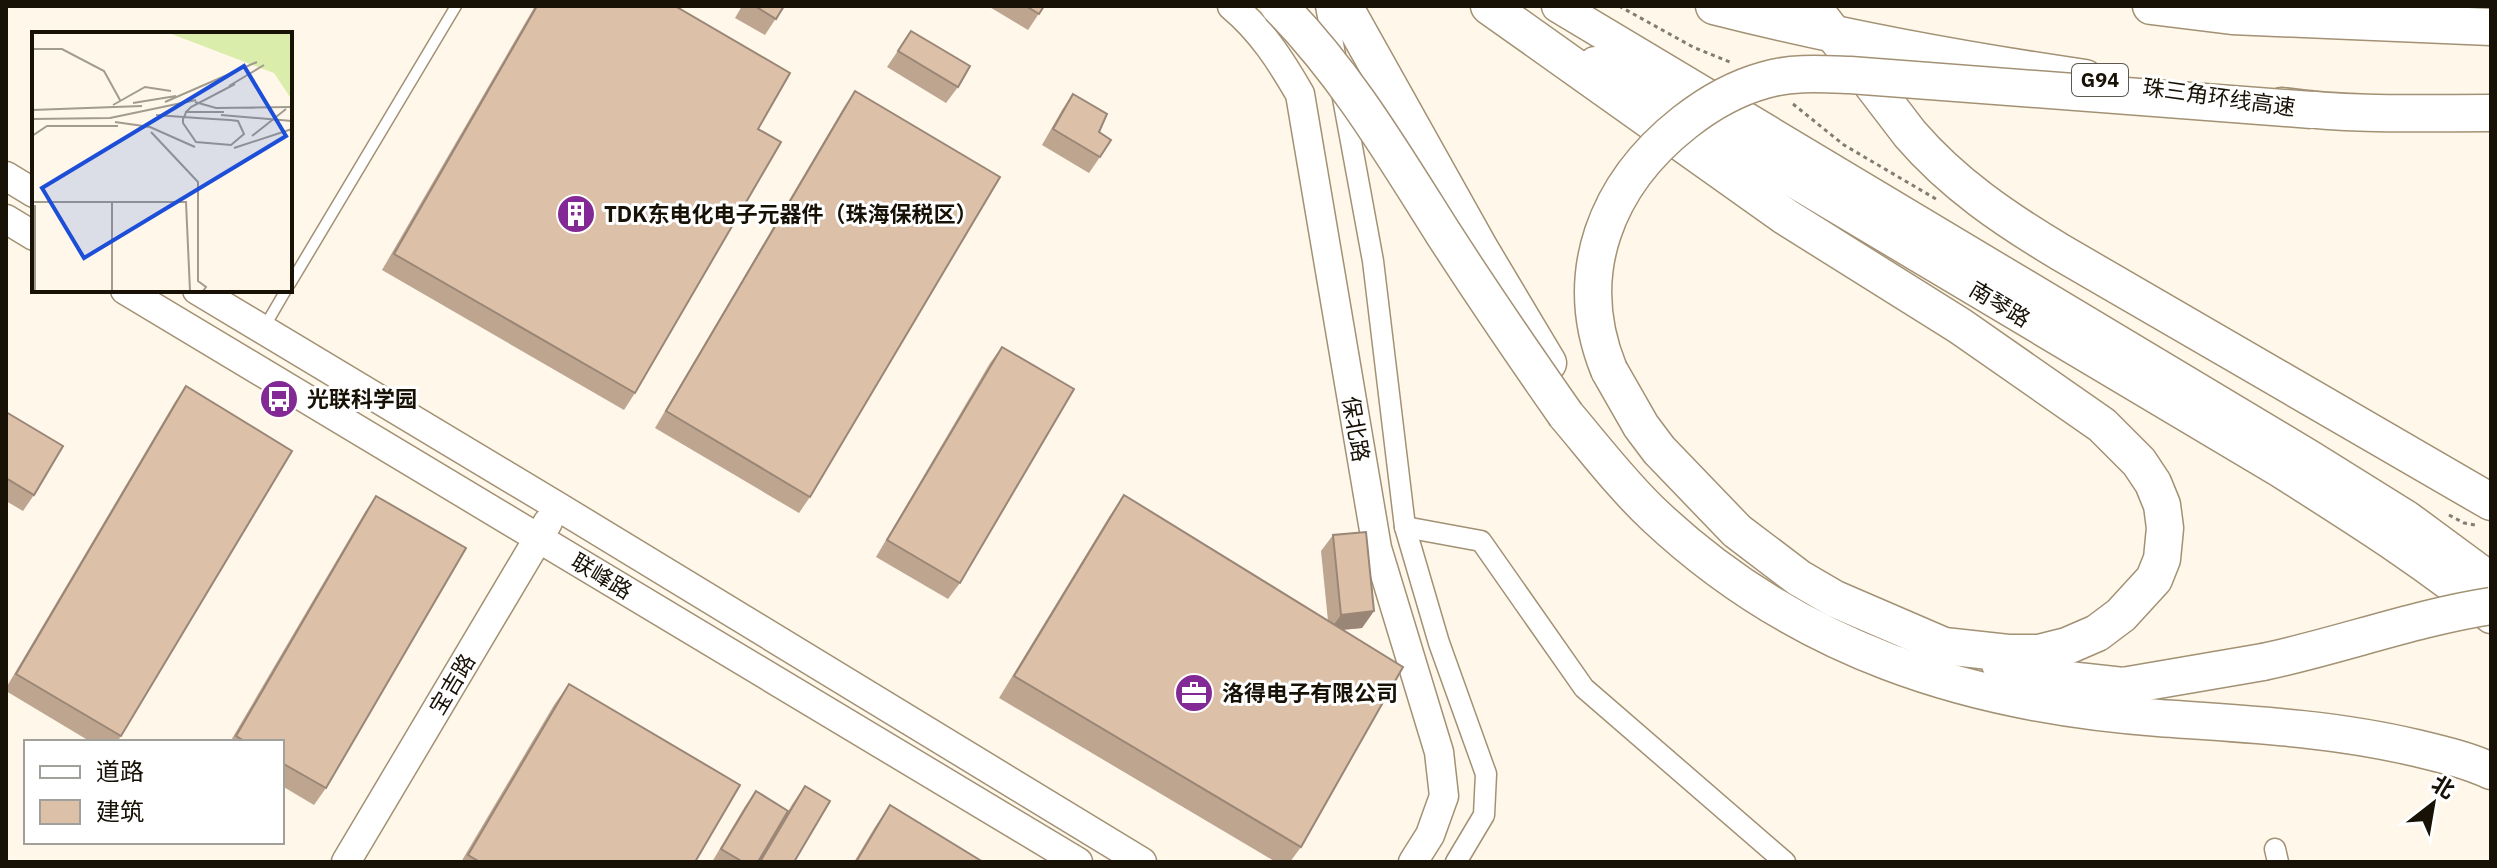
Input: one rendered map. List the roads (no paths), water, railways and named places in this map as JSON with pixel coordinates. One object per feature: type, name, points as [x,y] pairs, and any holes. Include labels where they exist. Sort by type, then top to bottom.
[{"type":"highway","points":[[1279,6],[1311,39],[1386,140],[1480,290],[1610,467],[1651,513],[1741,588],[1848,646],[1903,668],[1985,691],[2084,710],[2283,726],[2382,740],[2440,754],[2491,771]]},
{"type":"highway","points":[[1344,6],[1570,411]]},
{"type":"highway","points":[[1489,6],[1786,217],[1960,326],[2077,406],[2120,441],[2139,462],[2153,483],[2162,505],[2165,528],[2162,559],[2154,579],[2121,615],[2097,633],[2067,646],[2039,653],[1944,646]]},
{"type":"highway","name":"珠三角环线高速","points":[[1714,6],[1794,27],[2011,67],[2312,110],[2405,114],[2491,113]]},
{"type":"highway","points":[[1812,6],[1927,154],[1973,195],[2014,224],[2491,502]]},
{"type":"highway","points":[[2151,6],[2232,16],[2491,27]]},
{"type":"highway","points":[[2193,6],[2232,16]]},
{"type":"highway","points":[[2312,110],[1865,76],[1790,75],[1764,80],[1720,98],[1693,116],[1643,159],[1618,196],[1601,235],[1597,253],[1593,309],[1600,348],[1641,426],[1659,450],[1726,520],[1758,548],[1835,599],[1944,646],[2008,667],[2059,679],[2123,686],[2307,653],[2452,613],[2491,606]]},
{"type":"main road","name":"南琴路","points":[[1499,6],[2280,471],[2420,563],[2491,617]]},
{"type":"main road","name":"南琴路","points":[[1558,6],[2309,456],[2407,517],[2491,579]]},
{"type":"street","name":"保北路","points":[[1232,6],[1246,17],[1277,54],[1300,94],[1377,548],[1439,752],[1444,796],[1430,835],[1413,862]]},
{"type":"street","points":[[1326,6],[1373,261],[1405,527],[1439,643],[1486,774],[1484,815],[1456,862]]},
{"type":"street","points":[[6,176],[32,192]]},
{"type":"street","points":[[6,219],[32,235]]},
{"type":"street","name":"联峰路","points":[[128,292],[1078,862]]},
{"type":"street","name":"联峰路","points":[[200,292],[1142,862]]},
{"type":"street","name":"宝吉路","points":[[346,862],[557,506]]},
{"type":"street","points":[[1405,527],[1481,541],[1584,688],[1785,862]]},
{"type":"lane","points":[[292,281],[456,6]]},
{"type":"lane","points":[[263,329],[285,292]]},
{"type":"place","name":"TDK东电化电子元器件（珠海保税区）","points":[[576,214]]},
{"type":"place","name":"光联科学园","points":[[279,399]]},
{"type":"place","name":"洛得电子有限公司","points":[[1194,693]]}]
